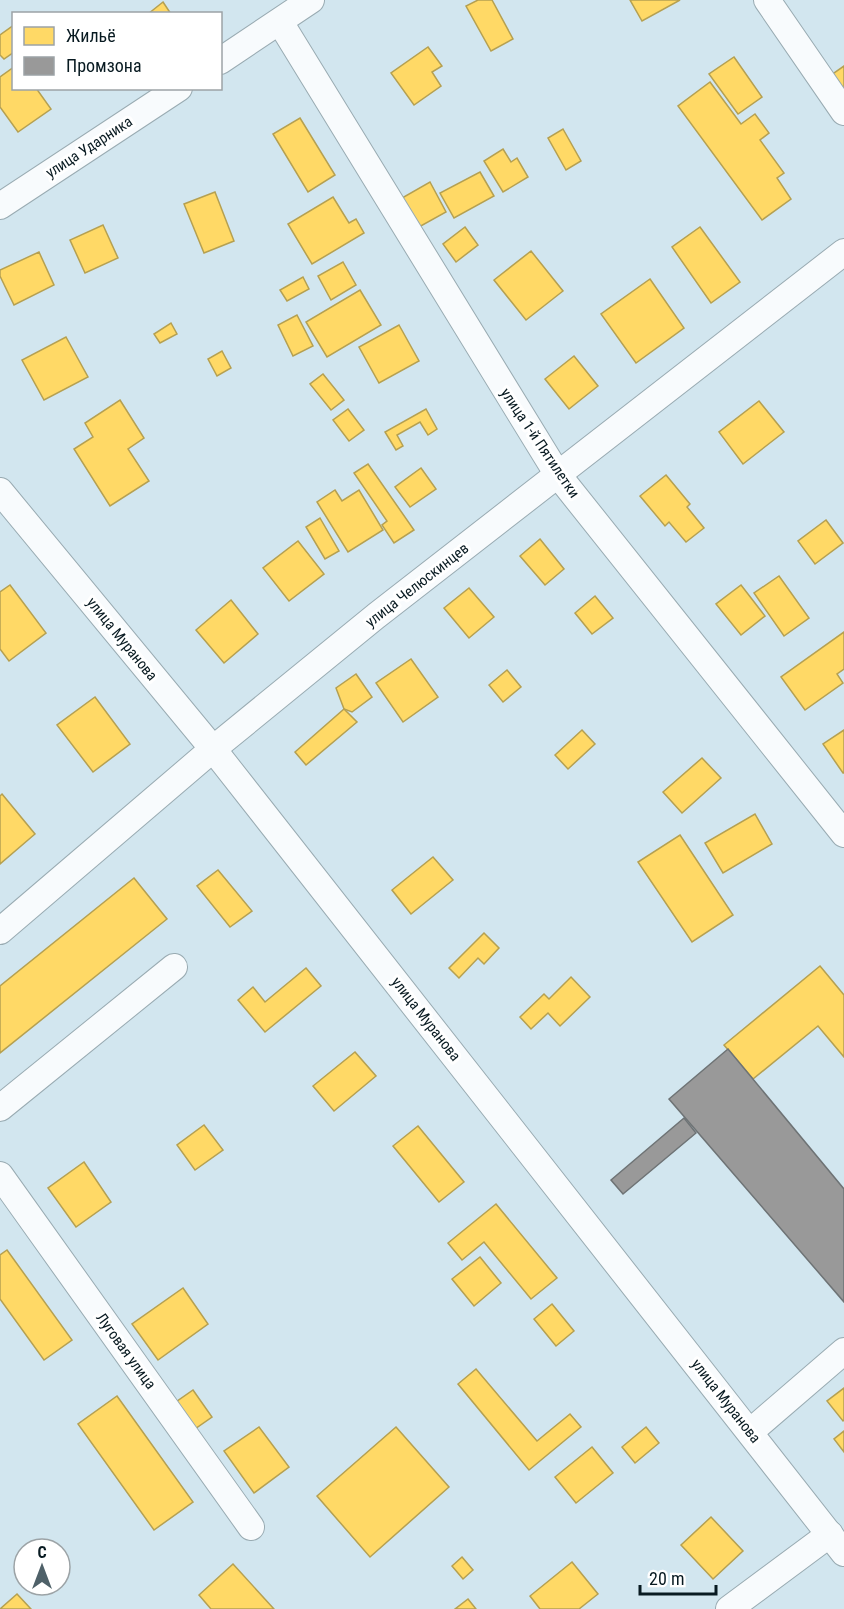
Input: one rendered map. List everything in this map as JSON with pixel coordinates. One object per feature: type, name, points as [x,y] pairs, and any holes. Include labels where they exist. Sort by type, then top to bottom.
[{"type":"street","points":[[222,60],[311,0]]},
{"type":"street","points":[[767,0],[844,112]]},
{"type":"street","name":"улица 1-й Пятилетки","points":[[280,22],[558,475],[844,834]]},
{"type":"street","name":"улица Ударника","points":[[0,206],[176,90]]},
{"type":"street","name":"улица Челюскинцев","points":[[0,931],[213,749],[376,616],[844,252]]},
{"type":"street","name":"улица Муранова","points":[[0,491],[213,749],[837,1544]]},
{"type":"street","points":[[0,1108],[174,967]]},
{"type":"street","name":"Луговая улица","points":[[0,1175],[251,1527]]},
{"type":"street","points":[[750,1432],[844,1351]]},
{"type":"street","points":[[729,1609],[837,1544]]},
{"type":"building: Жильё","points":[[478,0],[492,0],[513,39],[491,51],[466,6]]},
{"type":"building: Жильё","points":[[630,0],[680,0],[642,21]]},
{"type":"building: Жильё","points":[[163,2],[170,12],[150,12]]},
{"type":"building: Жильё","points":[[12,26],[12,53],[4,59],[0,55],[0,35]]},
{"type":"building: Жильё","points":[[428,47],[442,66],[432,72],[441,86],[414,105],[391,73]]},
{"type":"building: Жильё","points":[[734,57],[762,97],[738,114],[709,74]]},
{"type":"building: Жильё","points":[[844,66],[844,101],[827,78]]},
{"type":"building: Жильё","points":[[12,68],[12,90],[37,90],[51,109],[18,132],[0,107],[0,77]]},
{"type":"building: Жильё","points":[[710,82],[741,124],[755,114],[769,133],[760,140],[784,173],[777,178],[791,199],[762,220],[678,106]]},
{"type":"building: Жильё","points":[[300,118],[335,175],[308,192],[273,134]]},
{"type":"building: Жильё","points":[[563,129],[581,161],[566,170],[548,138]]},
{"type":"building: Жильё","points":[[503,149],[511,162],[517,158],[528,177],[503,192],[484,161]]},
{"type":"building: Жильё","points":[[480,172],[494,196],[454,218],[440,193]]},
{"type":"building: Жильё","points":[[430,182],[446,212],[419,227],[402,198]]},
{"type":"building: Жильё","points":[[215,192],[234,241],[204,253],[184,204]]},
{"type":"building: Жильё","points":[[333,197],[349,223],[356,219],[364,233],[312,264],[288,224]]},
{"type":"building: Жильё","points":[[103,225],[118,258],[85,273],[70,240]]},
{"type":"building: Жильё","points":[[465,227],[478,245],[456,262],[443,244]]},
{"type":"building: Жильё","points":[[700,227],[740,282],[711,303],[672,247]]},
{"type":"building: Жильё","points":[[531,251],[563,291],[526,320],[494,280]]},
{"type":"building: Жильё","points":[[39,252],[54,285],[14,305],[0,276],[0,270]]},
{"type":"building: Жильё","points":[[343,262],[356,285],[331,300],[318,276]]},
{"type":"building: Жильё","points":[[303,277],[309,289],[287,301],[280,290]]},
{"type":"building: Жильё","points":[[650,279],[684,328],[636,363],[601,314]]},
{"type":"building: Жильё","points":[[360,290],[381,325],[327,357],[306,322]]},
{"type":"building: Жильё","points":[[297,315],[313,346],[293,356],[278,325]]},
{"type":"building: Жильё","points":[[171,323],[177,334],[160,343],[154,334]]},
{"type":"building: Жильё","points":[[399,325],[419,361],[379,383],[359,347]]},
{"type":"building: Жильё","points":[[66,337],[88,377],[44,400],[22,360]]},
{"type":"building: Жильё","points":[[222,351],[231,368],[217,376],[208,359]]},
{"type":"building: Жильё","points":[[574,356],[598,386],[569,409],[545,379]]},
{"type":"building: Жильё","points":[[323,374],[344,400],[331,410],[310,384]]},
{"type":"building: Жильё","points":[[120,400],[144,438],[128,449],[149,481],[110,506],[74,449],[93,437],[85,423]]},
{"type":"building: Жильё","points":[[759,401],[784,432],[743,464],[719,432]]},
{"type":"building: Жильё","points":[[348,409],[364,430],[349,441],[333,420]]},
{"type":"building: Жильё","points":[[426,409],[437,429],[428,435],[420,422],[397,435],[403,446],[396,450],[385,432]]},
{"type":"building: Жильё","points":[[368,464],[414,530],[394,543],[382,525],[387,521],[354,473]]},
{"type":"building: Жильё","points":[[421,468],[436,489],[410,507],[395,487]]},
{"type":"building: Жильё","points":[[666,475],[690,504],[687,507],[704,528],[686,542],[669,522],[665,526],[640,496]]},
{"type":"building: Жильё","points":[[335,490],[342,501],[359,490],[383,530],[348,552],[317,502]]},
{"type":"building: Жильё","points":[[320,518],[339,551],[325,559],[306,527]]},
{"type":"building: Жильё","points":[[826,520],[843,543],[815,564],[798,541]]},
{"type":"building: Жильё","points":[[540,539],[564,569],[545,585],[520,556]]},
{"type":"building: Жильё","points":[[298,541],[324,574],[289,601],[263,568]]},
{"type":"building: Жильё","points":[[779,576],[809,618],[784,636],[754,593]]},
{"type":"building: Жильё","points":[[10,585],[46,633],[9,661],[0,649],[0,592]]},
{"type":"building: Жильё","points":[[741,585],[765,616],[741,635],[716,604]]},
{"type":"building: Жильё","points":[[469,588],[494,617],[469,638],[444,608]]},
{"type":"building: Жильё","points":[[595,596],[613,618],[592,634],[575,613]]},
{"type":"building: Жильё","points":[[231,600],[258,634],[224,663],[196,630]]},
{"type":"building: Жильё","points":[[844,632],[844,669],[837,674],[843,683],[805,710],[781,677]]},
{"type":"building: Жильё","points":[[411,659],[438,697],[403,722],[376,683]]},
{"type":"building: Жильё","points":[[507,670],[521,687],[503,702],[489,685]]},
{"type":"building: Жильё","points":[[356,674],[372,697],[352,712],[344,709],[336,688]]},
{"type":"building: Жильё","points":[[95,697],[130,744],[93,772],[57,725]]},
{"type":"building: Жильё","points":[[344,709],[357,722],[306,765],[295,752]]},
{"type":"building: Жильё","points":[[582,730],[595,744],[568,769],[555,755]]},
{"type":"building: Жильё","points":[[844,730],[844,773],[843,773],[823,744]]},
{"type":"building: Жильё","points":[[702,758],[721,778],[682,813],[663,792]]},
{"type":"building: Жильё","points":[[2,794],[35,834],[0,864],[0,796]]},
{"type":"building: Жильё","points":[[755,814],[772,844],[723,873],[705,843]]},
{"type":"building: Жильё","points":[[680,835],[733,915],[692,942],[638,862]]},
{"type":"building: Жильё","points":[[433,857],[453,880],[411,914],[392,890]]},
{"type":"building: Жильё","points":[[218,870],[252,911],[230,927],[197,886]]},
{"type":"building: Жильё","points":[[134,878],[167,919],[0,1053],[0,986]]},
{"type":"building: Жильё","points":[[484,933],[499,948],[484,964],[478,958],[459,978],[449,968]]},
{"type":"building: Жильё","points":[[820,966],[844,995],[844,1057],[818,1026],[753,1079],[724,1045]]},
{"type":"building: Жильё","points":[[306,968],[321,986],[265,1032],[238,1000],[253,987],[265,1002]]},
{"type":"building: Жильё","points":[[571,977],[590,997],[560,1026],[548,1013],[531,1029],[520,1017],[544,994],[549,999]]},
{"type":"building: Жильё","points":[[355,1052],[376,1076],[334,1111],[313,1086]]},
{"type":"building: Жильё","points":[[204,1125],[223,1150],[195,1170],[177,1145]]},
{"type":"building: Жильё","points":[[418,1126],[464,1182],[439,1202],[393,1146]]},
{"type":"building: Жильё","points":[[84,1162],[111,1202],[76,1227],[48,1188]]},
{"type":"building: Жильё","points":[[496,1204],[557,1278],[531,1299],[484,1242],[462,1260],[448,1243]]},
{"type":"building: Жильё","points":[[7,1250],[72,1340],[44,1360],[0,1299],[0,1255]]},
{"type":"building: Жильё","points":[[480,1257],[501,1283],[474,1306],[452,1279]]},
{"type":"building: Жильё","points":[[183,1288],[208,1324],[158,1360],[132,1324]]},
{"type":"building: Жильё","points":[[552,1304],[574,1331],[556,1346],[534,1319]]},
{"type":"building: Жильё","points":[[476,1369],[537,1441],[570,1414],[581,1427],[529,1470],[458,1384]]},
{"type":"building: Жильё","points":[[844,1388],[844,1420],[843,1421],[827,1401]]},
{"type":"building: Жильё","points":[[193,1390],[212,1417],[192,1431],[173,1404]]},
{"type":"building: Жильё","points":[[117,1396],[193,1502],[154,1530],[78,1424]]},
{"type":"building: Жильё","points":[[259,1427],[289,1467],[254,1493],[224,1451]]},
{"type":"building: Жильё","points":[[396,1427],[449,1487],[370,1557],[317,1496]]},
{"type":"building: Жильё","points":[[646,1427],[659,1443],[635,1463],[622,1447]]},
{"type":"building: Жильё","points":[[844,1431],[844,1452],[834,1439]]},
{"type":"building: Жильё","points":[[592,1447],[613,1473],[576,1503],[555,1477]]},
{"type":"building: Жильё","points":[[711,1517],[743,1551],[713,1579],[681,1545]]},
{"type":"building: Жильё","points":[[462,1557],[473,1570],[463,1579],[452,1566]]},
{"type":"building: Жильё","points":[[572,1562],[598,1594],[579,1609],[540,1609],[530,1596]]},
{"type":"building: Жильё","points":[[233,1564],[274,1609],[211,1609],[199,1595]]},
{"type":"building: Жильё","points":[[14,1597],[20,1597],[31,1609],[0,1609]]},
{"type":"building: Жильё","points":[[468,1599],[476,1609],[455,1609]]},
{"type":"building: Промзона","points":[[728,1049],[844,1189],[844,1302],[669,1099]]},
{"type":"building: Промзона","points":[[684,1118],[696,1133],[623,1194],[611,1180]]}]
